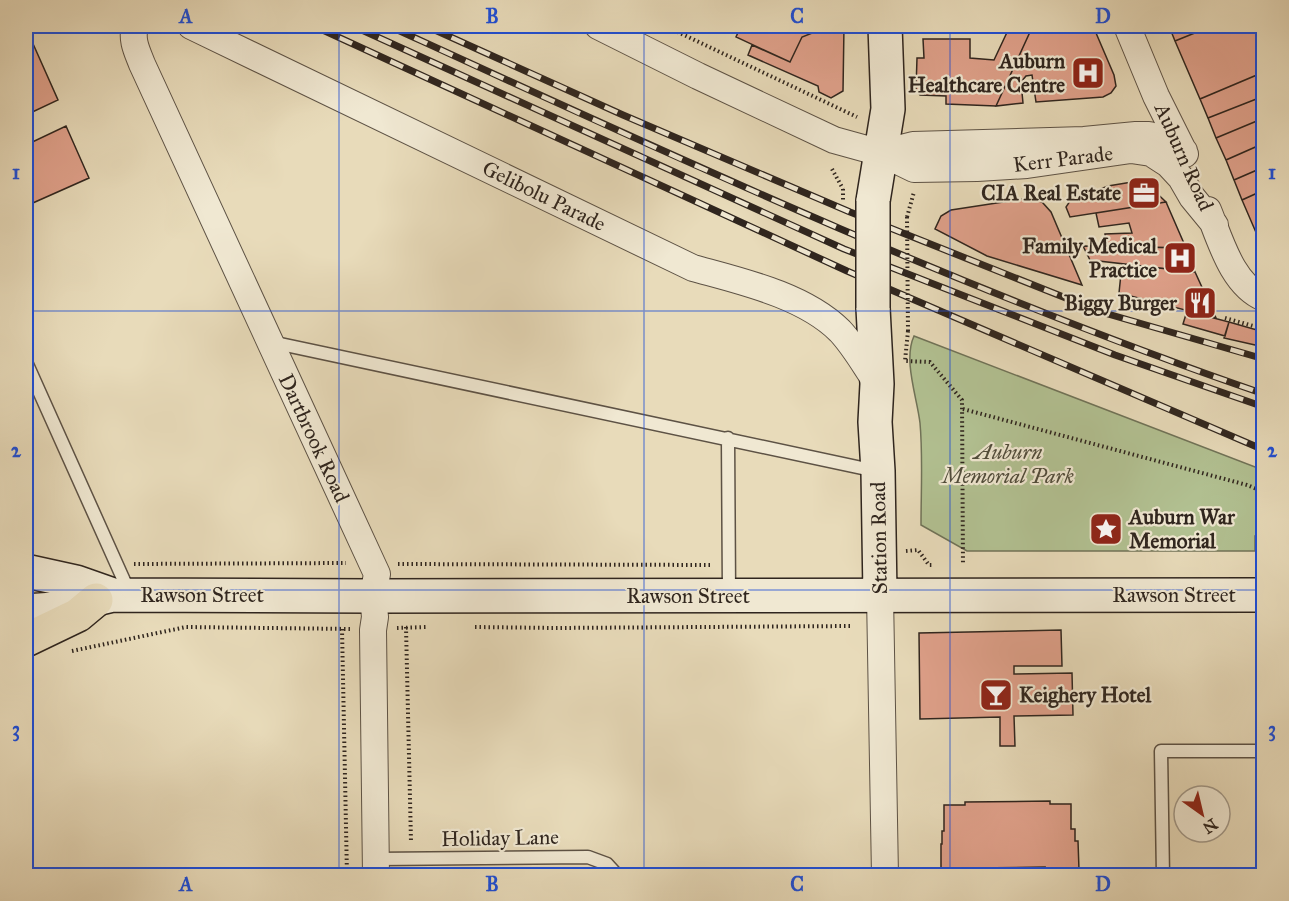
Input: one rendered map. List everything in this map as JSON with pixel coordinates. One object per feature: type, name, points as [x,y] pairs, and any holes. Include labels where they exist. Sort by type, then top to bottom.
[{"type":"highway","points":[[26,640],[61,625],[113,596]]},
{"type":"main road","name":"Station Road","points":[[880,595],[875,422],[877,384],[873,308],[873,201],[888,109],[885,26]]},
{"type":"main road","name":"Rawson Street","points":[[26,571],[76,582],[113,596]]},
{"type":"main road","name":"Rawson Street","points":[[26,610],[54,609],[113,596],[1263,595]]},
{"type":"street","name":"Dartbrook Road","points":[[135,26],[134,44],[142,64],[377,574],[373,596],[376,867]]},
{"type":"street","name":"Gelibolu Parade","points":[[191,26],[693,268],[765,288],[825,318],[848,341],[877,384]]},
{"type":"street","name":"Kerr Parade","points":[[598,26],[834,140],[881,153],[914,170],[1027,165],[1131,150],[1151,153],[1168,164],[1181,178],[1192,198],[1215,225]]},
{"type":"street","name":"Auburn Road","points":[[1127,26],[1236,273],[1255,292]]},
{"type":"street","name":"Kerr Parade","points":[[1136,135],[1145,125],[1156,96]]},
{"type":"street","name":"Kerr Parade","points":[[881,153],[914,145],[1073,141],[1136,135],[1149,135],[1166,140],[1184,151]]},
{"type":"street","name":"Station Road","points":[[880,595],[885,876]]},
{"type":"lane","points":[[270,342],[878,471]]},
{"type":"lane","points":[[26,362],[113,596]]},
{"type":"lane","points":[[728,438],[729,596]]},
{"type":"lane","points":[[1163,876],[1161,751],[1263,751]]},
{"type":"lane","name":"Holiday Lane","points":[[376,867],[411,858],[588,857],[607,864],[618,876]]},
{"type":"path","points":[[665,26],[856,117]]},
{"type":"path","points":[[832,169],[843,189]]},
{"type":"path","points":[[914,192],[907,217],[908,331],[905,361],[930,362],[962,400],[963,565]]},
{"type":"path","points":[[1225,318],[1263,329]]},
{"type":"path","points":[[963,409],[1236,482],[1263,492]]},
{"type":"path","name":"Rawson Street","points":[[61,653],[186,627],[373,630],[435,626]]},
{"type":"path","name":"Rawson Street","points":[[466,626],[555,628],[850,626]]},
{"type":"path","points":[[406,627],[411,858]]},
{"type":"path","points":[[342,629],[347,876]]},
{"type":"green space","name":"Auburn Memorial Park","points":[[914,336],[1263,470],[1263,535],[1255,536],[1255,551],[967,551],[921,525],[921,435],[910,367]]},
{"type":"building","points":[[741,26],[830,26],[802,37],[790,62],[736,37]]},
{"type":"building","points":[[830,26],[844,26],[843,91],[831,98],[819,92],[818,86],[748,55],[752,45],[790,62],[802,37]]},
{"type":"building","points":[[1010,26],[1022,26],[1030,32],[996,106],[946,104],[946,96],[920,95],[916,89],[917,58],[924,58],[923,39],[970,39],[970,58],[994,60]]},
{"type":"building","points":[[1038,26],[1093,26],[1114,75],[1116,86],[1111,93],[1103,97],[1036,102],[1032,75],[1026,76],[1021,82],[1023,103],[996,106],[1030,32]]},
{"type":"building","points":[[1169,26],[1212,26],[1175,41]]},
{"type":"building","points":[[1212,26],[1264,26],[1264,72],[1200,99],[1175,41]]},
{"type":"building","points":[[26,28],[58,100],[26,115]]},
{"type":"building","points":[[1264,72],[1264,96],[1208,118],[1200,99]]},
{"type":"building","points":[[1264,96],[1264,118],[1216,138],[1208,118]]},
{"type":"building","points":[[1264,118],[1264,139],[1259,141],[1260,145],[1226,160],[1216,138]]},
{"type":"building","points":[[66,126],[89,178],[26,206],[26,145]]},
{"type":"building","points":[[1260,145],[1264,149],[1264,167],[1234,180],[1226,160]]},
{"type":"building","points":[[1264,167],[1264,190],[1242,200],[1234,180]]},
{"type":"building","points":[[1132,182],[1150,187],[1166,202],[1070,217],[1066,207],[1070,201],[1108,186]]},
{"type":"building","points":[[1264,190],[1264,251],[1242,200]]},
{"type":"building","points":[[1030,198],[1042,202],[1051,212],[1082,285],[987,256],[935,229],[941,216],[951,210]]},
{"type":"building","points":[[1166,202],[1186,248],[1106,246],[1105,234],[1132,233],[1129,223],[1099,227],[1096,213]]},
{"type":"building","points":[[1083,246],[1186,248],[1195,272],[1090,260]]},
{"type":"building","points":[[1122,264],[1195,272],[1216,318],[1119,293]]},
{"type":"building","points":[[1187,311],[1229,322],[1225,336],[1183,324]]},
{"type":"building","points":[[1229,322],[1264,332],[1264,347],[1224,338]]},
{"type":"building","name":"Keighery Hotel","points":[[1061,630],[1062,666],[1014,666],[1014,674],[1072,673],[1073,715],[1014,716],[1015,746],[1000,746],[1000,717],[920,719],[919,633]]},
{"type":"building","points":[[1050,801],[1050,804],[1071,804],[1071,829],[1075,829],[1075,841],[1078,841],[1079,870],[1044,871],[1045,867],[974,868],[975,871],[941,872],[944,805],[965,805],[965,802]]},
{"type":"railway","points":[[314,26],[847,271],[1264,450]]},
{"type":"railway","points":[[353,26],[844,249],[1115,355],[1264,407]]},
{"type":"railway","points":[[389,26],[605,125],[931,267],[1041,312],[1264,394]]},
{"type":"railway","points":[[426,26],[623,115],[850,212],[1101,312],[1264,359]]},
{"type":"place","name":"Auburn Healthcare Centre","points":[[1088,73]]},
{"type":"place","name":"CIA Real Estate","points":[[1144,193]]},
{"type":"place","name":"Family Medical Practice","points":[[1180,258]]},
{"type":"place","name":"Biggy Burger","points":[[1200,303]]},
{"type":"place","name":"Auburn War Memorial","points":[[1106,529]]},
{"type":"place","name":"Keighery Hotel","points":[[996,695]]}]
